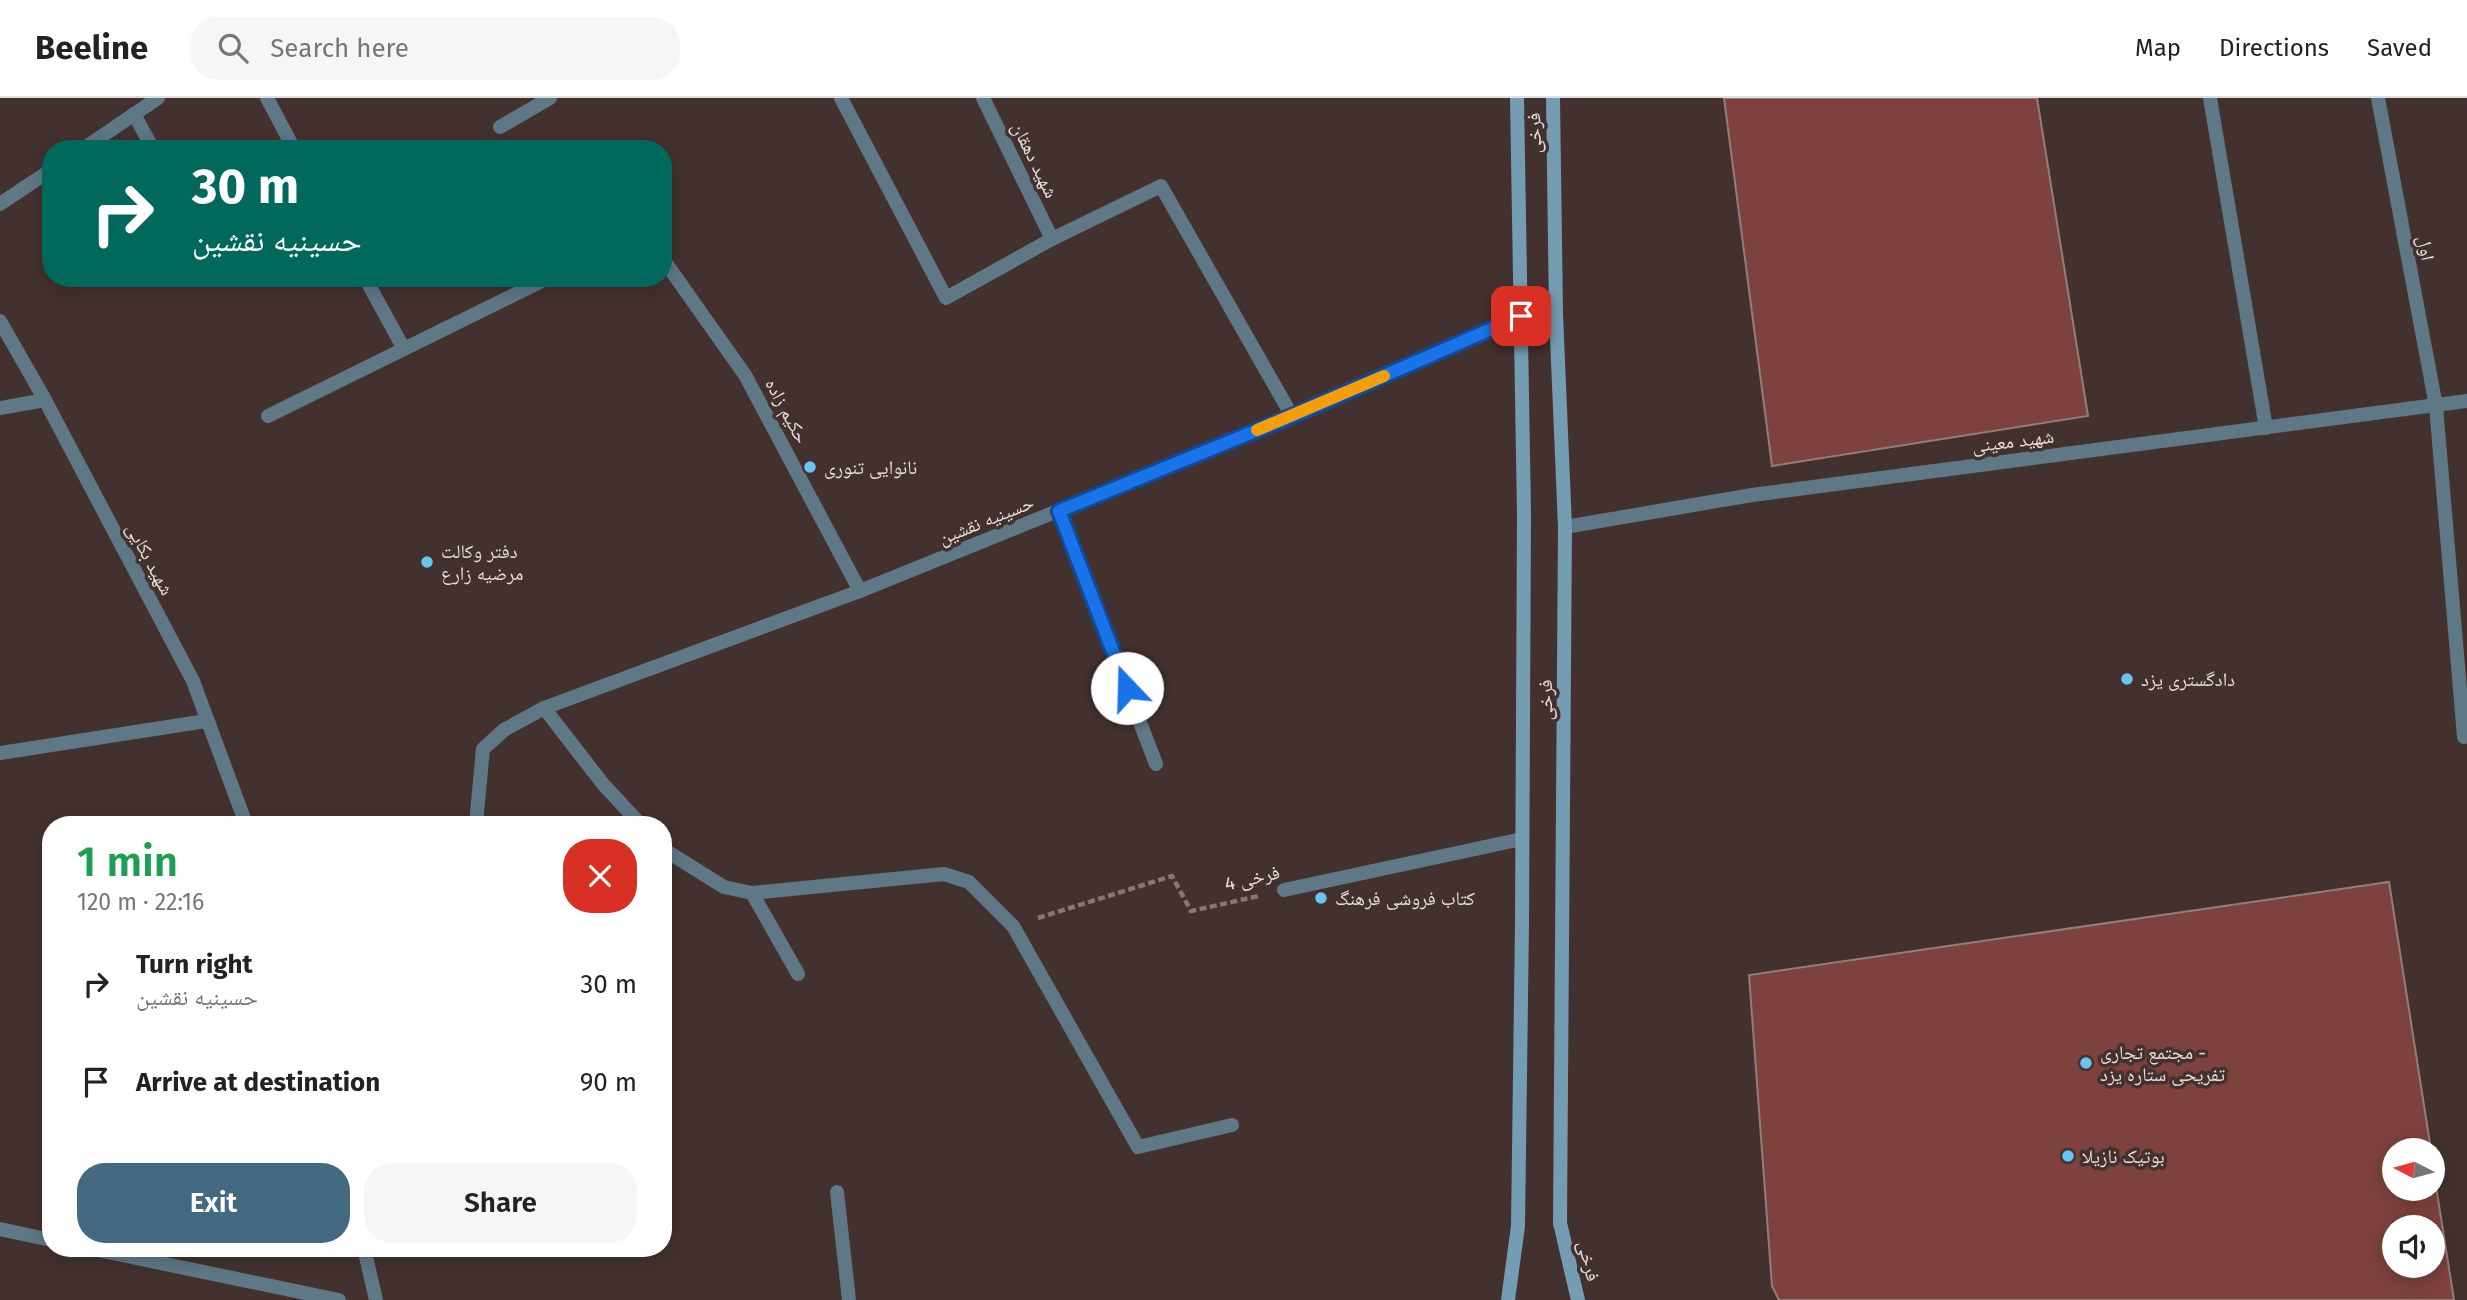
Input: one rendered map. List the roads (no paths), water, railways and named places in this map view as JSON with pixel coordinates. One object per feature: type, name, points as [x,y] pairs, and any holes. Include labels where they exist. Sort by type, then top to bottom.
[{"type":"main road","name":"فرخی","points":[[1508,1300],[1518,1226],[1522,839],[1524,515],[1517,98]]},
{"type":"main road","name":"فرخی","points":[[1553,98],[1556,314],[1565,527],[1560,1223],[1578,1300]]},
{"type":"street","points":[[96,140],[158,98]]},
{"type":"street","points":[[267,98],[289,140]]},
{"type":"street","points":[[500,127],[550,98]]},
{"type":"street","points":[[841,98],[946,298],[1052,239],[1161,186],[1292,416]]},
{"type":"street","name":"شهید دهقان","points":[[983,98],[1052,239]]},
{"type":"street","points":[[2210,98],[2266,428]]},
{"type":"street","name":"اول","points":[[2378,98],[2436,406],[2464,737]]},
{"type":"street","points":[[134,114],[148,140]]},
{"type":"street","points":[[0,204],[42,176]]},
{"type":"street","name":"حکیم زاده","points":[[672,272],[745,374],[860,591]]},
{"type":"street","points":[[370,287],[404,349]]},
{"type":"street","points":[[268,416],[530,287]]},
{"type":"street","name":"حسینیه نقشین","points":[[476,816],[482,749],[503,730],[544,708],[860,591],[1292,416],[1521,316]]},
{"type":"street","name":"شهید بکایی","points":[[0,321],[193,681],[243,816]]},
{"type":"street","points":[[0,408],[44,400]]},
{"type":"street","name":"شهید معینی","points":[[1565,527],[1752,495],[2467,401]]},
{"type":"street","points":[[1059,511],[1156,764]]},
{"type":"street","points":[[544,708],[603,784],[633,816]]},
{"type":"street","points":[[0,753],[206,721]]},
{"type":"street","name":"فرخی 4","points":[[1284,890],[1522,839]]},
{"type":"street","points":[[672,855],[724,887],[752,892],[944,874],[969,883],[1013,926],[1138,1147],[1232,1125]]},
{"type":"street","points":[[752,892],[798,974]]},
{"type":"street","points":[[837,1192],[849,1300]]},
{"type":"street","points":[[0,1229],[42,1238]]},
{"type":"street","points":[[131,1257],[339,1300]]},
{"type":"street","points":[[366,1257],[376,1300]]},
{"type":"place","name":"نانوایی تنوری","points":[[810,467]]},
{"type":"place","name":"دفتر وکالت مرضیه زارع","points":[[427,562]]},
{"type":"place","name":"دادگستری یزد","points":[[2127,679]]},
{"type":"place","name":"کتاب فروشی فرهنگ","points":[[1321,898]]},
{"type":"place","name":"مجتمع تجاری - تفریحی ستاره یزد","points":[[2086,1063]]},
{"type":"place","name":"بوتیک نازیلا","points":[[2068,1156]]}]
